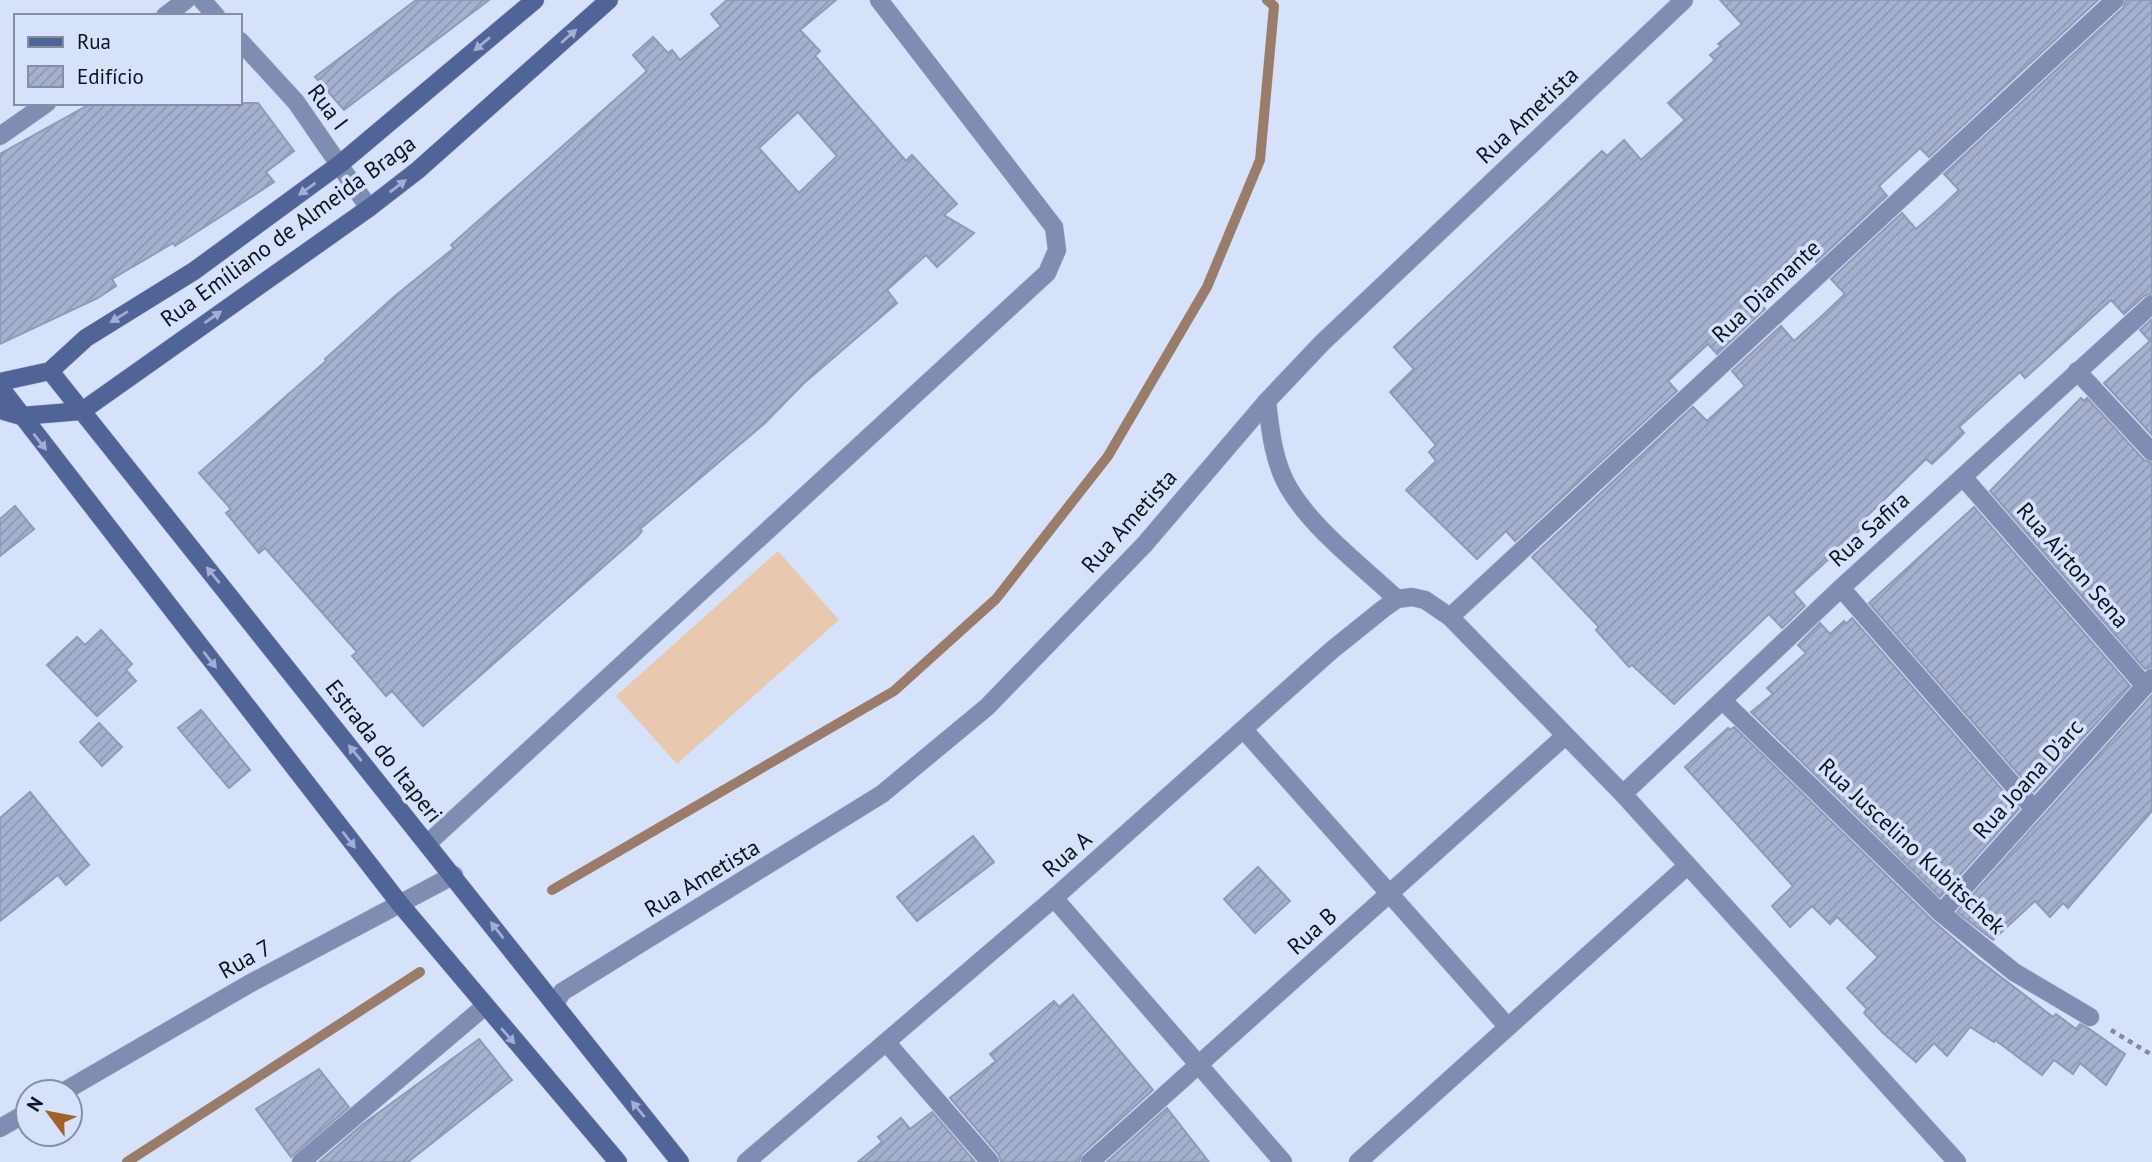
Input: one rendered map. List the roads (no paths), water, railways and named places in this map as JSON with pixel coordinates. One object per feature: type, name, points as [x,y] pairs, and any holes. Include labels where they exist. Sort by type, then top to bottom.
[{"type":"street","points":[[168,14],[186,0]]},
{"type":"street","points":[[202,0],[214,14]]},
{"type":"street","name":"Rua Emíliano de Almeida Braga","points":[[50,371],[86,338],[194,271],[340,164],[535,0]]},
{"type":"street","name":"Rua Emíliano de Almeida Braga","points":[[82,411],[369,208],[418,170],[609,0]]},
{"type":"street","points":[[427,844],[1047,273],[1057,250],[1054,227],[879,0]]},
{"type":"street","name":"Rua Ametista","points":[[555,1004],[562,992],[882,794],[987,707],[1144,545],[1267,401],[1322,343],[1684,0]]},
{"type":"street","name":"Rua Diamante","points":[[1450,617],[2115,0]]},
{"type":"street","name":"Rua I","points":[[242,43],[296,103],[369,208]]},
{"type":"street","points":[[0,136],[44,105]]},
{"type":"street","name":"Rua Safira","points":[[1623,794],[1841,587],[2152,304]]},
{"type":"street","points":[[50,371],[0,385],[21,416],[400,904],[484,1007],[618,1162]]},
{"type":"street","name":"Estrada do Itaperi","points":[[50,371],[680,1162]]},
{"type":"street","points":[[2077,371],[2152,452]]},
{"type":"street","points":[[1267,401],[1270,431],[1290,490],[1322,527],[1397,599],[1425,600],[1450,617],[1623,794],[1950,1160]]},
{"type":"street","points":[[0,410],[21,416],[82,411]]},
{"type":"street","name":"Rua Airton Sena","points":[[1963,477],[2149,682]]},
{"type":"street","points":[[1841,587],[2034,809]]},
{"type":"street","name":"Rua A","points":[[746,1162],[1054,898],[1332,650],[1397,599]]},
{"type":"street","name":"Rua Joana D'arc","points":[[1941,913],[2149,682]]},
{"type":"street","name":"Rua Juscelino Kubitschek","points":[[1723,701],[1941,913],[2014,972],[2090,1017]]},
{"type":"street","points":[[1244,730],[1508,1027]]},
{"type":"street","name":"Rua B","points":[[1090,1162],[1566,736]]},
{"type":"street","points":[[1358,1162],[1687,866]]},
{"type":"street","name":"Rua 7","points":[[84,1080],[249,984],[454,876]]},
{"type":"street","points":[[1054,898],[1283,1162]]},
{"type":"street","points":[[301,1162],[484,1007]]},
{"type":"street","points":[[886,1042],[990,1162]]},
{"type":"waterway","points":[[552,890],[894,691],[996,599],[1108,456],[1207,287],[1260,160],[1274,6],[1267,0]]},
{"type":"waterway","points":[[127,1162],[420,972]]}]
